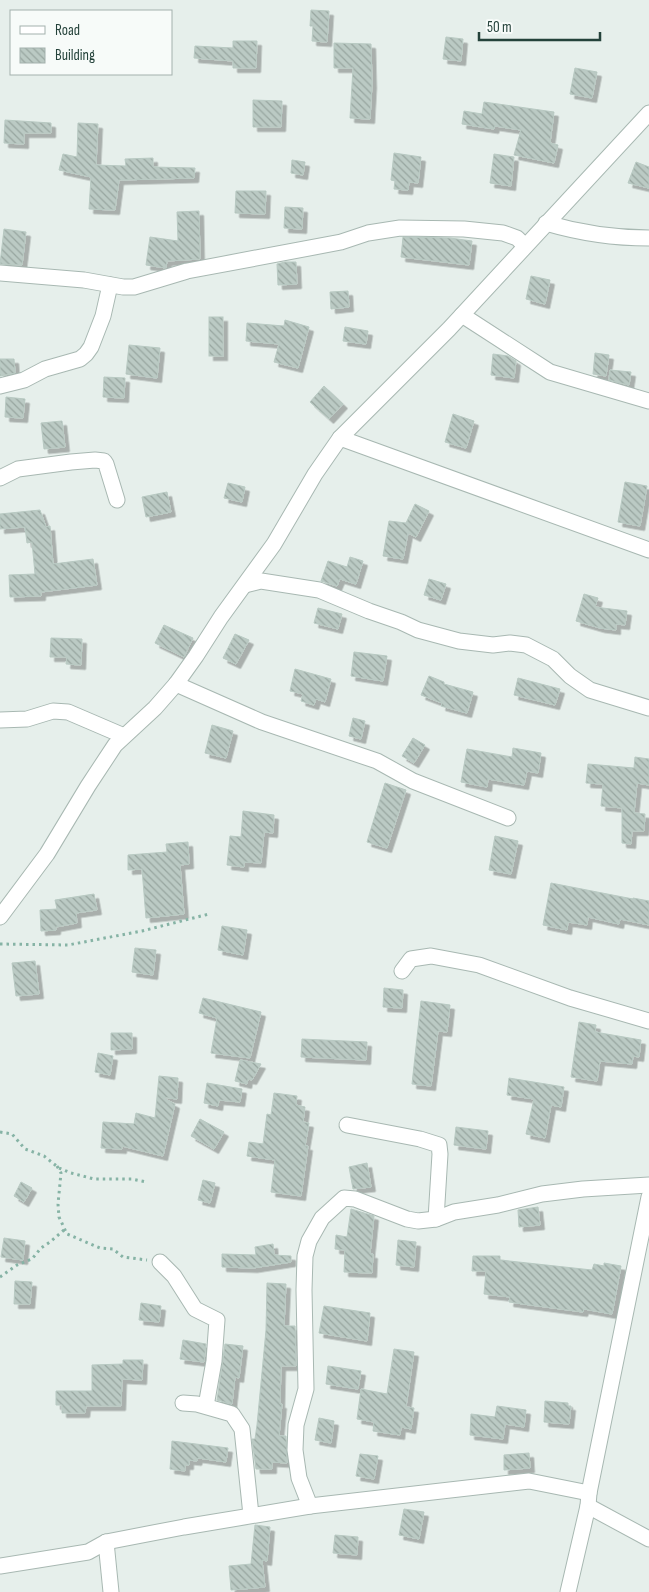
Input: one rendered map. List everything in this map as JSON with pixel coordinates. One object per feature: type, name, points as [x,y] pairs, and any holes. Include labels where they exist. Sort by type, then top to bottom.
[{"type":"street","points":[[0,917],[47,854],[101,764],[115,745],[155,708],[176,684],[196,656],[221,617],[274,544],[315,474],[340,438],[462,315],[649,113]]},
{"type":"street","points":[[546,223],[601,235],[649,238]]},
{"type":"street","points":[[0,273],[84,280],[134,287],[187,271],[400,228],[464,228],[504,234],[517,238],[524,246]]},
{"type":"street","points":[[0,386],[24,380],[45,369],[80,359],[86,354],[91,347],[103,316],[110,285]]},
{"type":"street","points":[[462,315],[550,372],[649,401]]},
{"type":"street","points":[[340,438],[649,550]]},
{"type":"street","points":[[0,478],[18,469],[101,460],[106,464],[117,500]]},
{"type":"street","points":[[244,584],[261,580],[319,590],[418,630],[459,642],[526,645],[553,659],[570,676],[590,690],[649,708]]},
{"type":"street","points":[[176,684],[262,722],[377,761],[414,781],[508,818]]},
{"type":"street","points":[[0,720],[27,719],[53,711],[68,712],[124,736]]},
{"type":"street","points":[[402,971],[410,959],[431,956],[479,965],[570,998],[649,1021]]},
{"type":"street","points":[[346,1125],[420,1138],[439,1145],[436,1219]]},
{"type":"street","points":[[310,1506],[299,1478],[295,1450],[296,1425],[306,1389],[305,1256],[309,1241],[322,1218],[344,1198],[355,1199],[407,1219],[418,1221],[436,1219],[454,1212],[498,1205],[542,1194],[583,1189],[649,1185]]},
{"type":"street","points":[[568,1592],[589,1500],[649,1197]]},
{"type":"street","points":[[160,1262],[174,1276],[195,1309],[217,1320],[214,1361],[206,1406]]},
{"type":"street","points":[[183,1403],[206,1406],[232,1414],[242,1429],[251,1515]]},
{"type":"street","points":[[0,1566],[88,1552],[106,1542],[251,1515],[310,1506],[529,1481],[589,1500],[649,1539]]},
{"type":"street","points":[[106,1542],[110,1592]]},
{"type":"path","points":[[0,944],[68,945],[142,931],[209,914]]},
{"type":"path","points":[[0,1132],[12,1134],[25,1149],[44,1156],[64,1171],[88,1178],[146,1182]]},
{"type":"path","points":[[56,1166],[61,1173],[58,1192],[59,1217],[67,1234],[100,1248],[113,1249],[123,1257],[160,1262]]},
{"type":"path","points":[[0,1277],[17,1265],[32,1259],[41,1248],[64,1230]]},
{"type":"building","points":[[311,10],[329,11],[327,42],[312,41],[313,26],[310,26]]},
{"type":"building","points":[[446,37],[463,39],[461,61],[443,59]]},
{"type":"building","points":[[233,41],[257,41],[256,68],[233,68],[233,61],[194,58],[195,46],[233,48]]},
{"type":"building","points":[[334,43],[371,44],[372,84],[370,119],[350,118],[353,68],[334,68]]},
{"type":"building","points":[[575,68],[597,72],[592,98],[570,94]]},
{"type":"building","points":[[253,100],[282,101],[281,127],[253,127]]},
{"type":"building","points":[[484,102],[554,112],[550,143],[558,145],[554,163],[514,155],[521,130],[495,126],[494,129],[462,124],[464,111],[482,114]]},
{"type":"building","points":[[5,120],[51,123],[51,133],[24,133],[24,144],[4,143]]},
{"type":"building","points":[[78,123],[98,124],[96,165],[126,166],[125,159],[153,158],[153,167],[195,168],[194,178],[119,180],[115,210],[89,209],[91,177],[59,170],[63,154],[77,157]]},
{"type":"building","points":[[394,153],[421,157],[418,183],[409,182],[408,190],[394,189],[395,181],[391,180]]},
{"type":"building","points":[[494,154],[514,157],[511,186],[490,183]]},
{"type":"building","points":[[292,160],[305,162],[303,175],[291,173]]},
{"type":"building","points":[[636,162],[649,167],[649,188],[628,183]]},
{"type":"building","points":[[236,191],[266,191],[265,214],[235,213]]},
{"type":"building","points":[[285,207],[303,208],[302,229],[284,228]]},
{"type":"building","points":[[199,211],[200,259],[167,261],[166,268],[146,265],[150,237],[178,241],[177,212]]},
{"type":"building","points":[[4,229],[26,232],[22,265],[0,264]]},
{"type":"building","points":[[403,237],[450,238],[472,241],[469,265],[401,257]]},
{"type":"building","points":[[296,262],[297,284],[278,285],[277,264]]},
{"type":"building","points":[[531,276],[550,280],[545,304],[526,299]]},
{"type":"building","points":[[348,291],[349,307],[331,309],[330,292]]},
{"type":"building","points":[[209,317],[223,317],[223,356],[209,356]]},
{"type":"building","points":[[285,320],[309,327],[298,368],[274,362],[279,344],[246,341],[247,323],[284,326]]},
{"type":"building","points":[[345,327],[368,331],[366,344],[343,341]]},
{"type":"building","points":[[129,345],[160,348],[157,378],[126,374]]},
{"type":"building","points":[[595,353],[609,355],[606,376],[593,374]]},
{"type":"building","points":[[493,354],[508,356],[516,361],[514,378],[491,375]]},
{"type":"building","points":[[0,359],[14,359],[15,373],[0,376]]},
{"type":"building","points":[[610,370],[631,372],[629,385],[609,380]]},
{"type":"building","points":[[104,377],[125,378],[124,398],[103,397]]},
{"type":"building","points":[[324,386],[343,404],[329,419],[310,402]]},
{"type":"building","points":[[6,397],[25,399],[23,418],[5,417]]},
{"type":"building","points":[[453,414],[474,421],[466,448],[445,442]]},
{"type":"building","points":[[62,421],[65,447],[44,449],[41,423]]},
{"type":"building","points":[[625,482],[647,486],[640,526],[618,522]]},
{"type":"building","points":[[228,483],[245,487],[242,502],[224,498]]},
{"type":"building","points":[[167,492],[171,512],[146,517],[142,497]]},
{"type":"building","points":[[415,504],[429,511],[416,537],[408,533],[403,559],[383,556],[389,521],[406,523]]},
{"type":"building","points":[[40,510],[46,527],[50,526],[53,564],[93,559],[97,585],[41,592],[41,596],[10,597],[9,575],[35,574],[32,542],[27,543],[25,527],[0,529],[0,514]]},
{"type":"building","points":[[350,557],[363,561],[356,584],[340,579],[337,586],[321,581],[328,561],[347,567]]},
{"type":"building","points":[[429,579],[446,584],[441,600],[424,595]]},
{"type":"building","points":[[584,594],[598,598],[595,607],[627,611],[625,625],[616,624],[616,630],[600,628],[576,621]]},
{"type":"building","points":[[318,608],[342,614],[338,629],[314,623]]},
{"type":"building","points":[[164,625],[193,638],[184,657],[155,643]]},
{"type":"building","points":[[235,634],[249,640],[236,664],[223,658]]},
{"type":"building","points":[[51,638],[82,639],[81,665],[66,664],[67,657],[50,657]]},
{"type":"building","points":[[354,652],[387,656],[383,681],[351,676]]},
{"type":"building","points":[[295,669],[331,679],[325,702],[316,699],[314,705],[301,701],[303,694],[290,691]]},
{"type":"building","points":[[429,676],[444,682],[444,684],[473,692],[467,713],[441,706],[442,703],[421,695]]},
{"type":"building","points":[[518,678],[560,689],[555,705],[514,695]]},
{"type":"building","points":[[353,718],[365,721],[361,739],[349,736]]},
{"type":"building","points":[[212,725],[233,731],[226,758],[205,753]]},
{"type":"building","points":[[413,738],[425,745],[414,763],[402,756]]},
{"type":"building","points":[[513,748],[541,753],[538,773],[527,771],[524,785],[488,779],[487,787],[461,782],[467,749],[512,757]]},
{"type":"building","points":[[635,757],[649,759],[649,785],[637,783],[634,813],[645,814],[644,831],[632,831],[631,844],[622,843],[622,808],[601,806],[603,784],[586,783],[588,764],[634,768]]},
{"type":"building","points":[[385,783],[406,790],[387,848],[367,842]]},
{"type":"building","points":[[243,811],[274,815],[273,833],[264,832],[261,863],[244,862],[244,867],[227,865],[230,836],[241,837]]},
{"type":"building","points":[[495,836],[518,841],[511,874],[489,870]]},
{"type":"building","points":[[188,842],[189,864],[180,865],[184,914],[146,918],[142,869],[128,870],[128,855],[167,852],[166,844]]},
{"type":"building","points":[[551,883],[649,901],[649,925],[620,919],[619,924],[588,917],[587,925],[568,922],[567,930],[543,925]]},
{"type":"building","points":[[94,894],[97,910],[76,913],[77,923],[56,927],[56,930],[41,931],[40,910],[57,909],[55,900]]},
{"type":"building","points":[[222,926],[247,930],[243,955],[218,950]]},
{"type":"building","points":[[135,948],[156,950],[153,975],[132,972]]},
{"type":"building","points":[[35,961],[39,994],[16,996],[12,963]]},
{"type":"building","points":[[384,988],[403,990],[402,1008],[383,1007]]},
{"type":"building","points":[[203,998],[261,1012],[250,1058],[211,1053],[217,1018],[199,1013]]},
{"type":"building","points":[[421,1001],[450,1005],[447,1032],[438,1031],[431,1086],[412,1084]]},
{"type":"building","points":[[579,1022],[596,1025],[595,1032],[641,1040],[639,1057],[633,1056],[632,1064],[600,1061],[597,1081],[571,1077]]},
{"type":"building","points":[[111,1033],[132,1033],[132,1049],[111,1050]]},
{"type":"building","points":[[302,1039],[367,1042],[366,1060],[301,1057]]},
{"type":"building","points":[[98,1053],[113,1056],[110,1075],[95,1072]]},
{"type":"building","points":[[240,1060],[261,1064],[252,1080],[248,1079],[247,1084],[235,1081]]},
{"type":"building","points":[[159,1076],[178,1078],[177,1099],[161,1097],[175,1104],[163,1156],[122,1146],[122,1149],[101,1148],[103,1122],[134,1124],[136,1113],[155,1118]]},
{"type":"building","points":[[509,1078],[564,1087],[561,1107],[551,1105],[545,1138],[526,1134],[534,1099],[507,1095]]},
{"type":"building","points":[[207,1083],[242,1089],[240,1102],[219,1100],[218,1106],[204,1103]]},
{"type":"building","points":[[274,1093],[297,1096],[296,1105],[305,1107],[303,1122],[309,1123],[305,1146],[308,1146],[301,1196],[271,1192],[275,1160],[247,1156],[249,1142],[263,1144],[267,1114],[271,1115]]},
{"type":"building","points":[[200,1119],[224,1132],[214,1149],[191,1136]]},
{"type":"building","points":[[456,1127],[488,1131],[486,1149],[454,1145]]},
{"type":"building","points":[[367,1163],[371,1187],[353,1189],[349,1167]]},
{"type":"building","points":[[203,1180],[215,1183],[210,1203],[198,1200]]},
{"type":"building","points":[[21,1182],[32,1188],[24,1202],[14,1196]]},
{"type":"building","points":[[538,1207],[540,1225],[519,1227],[518,1210]]},
{"type":"building","points":[[351,1209],[374,1216],[370,1254],[373,1254],[372,1273],[344,1272],[345,1250],[335,1249],[336,1235],[347,1237]]},
{"type":"building","points":[[4,1238],[25,1241],[23,1260],[1,1257]]},
{"type":"building","points":[[398,1240],[416,1242],[414,1267],[396,1265]]},
{"type":"building","points":[[273,1244],[274,1255],[291,1256],[291,1262],[253,1268],[222,1267],[222,1254],[256,1255],[255,1247]]},
{"type":"building","points":[[473,1256],[500,1256],[500,1260],[592,1270],[594,1264],[604,1266],[604,1263],[621,1266],[612,1314],[584,1309],[583,1312],[509,1302],[510,1297],[484,1294],[486,1271],[472,1271]]},
{"type":"building","points":[[15,1281],[32,1282],[30,1304],[14,1304]]},
{"type":"building","points":[[267,1283],[286,1284],[284,1326],[295,1326],[296,1366],[281,1366],[280,1404],[282,1404],[279,1436],[286,1436],[287,1463],[272,1462],[272,1469],[256,1469],[252,1439],[255,1439],[257,1425],[266,1330]]},
{"type":"building","points":[[141,1303],[161,1306],[159,1322],[139,1320]]},
{"type":"building","points":[[324,1306],[370,1313],[367,1341],[319,1333]]},
{"type":"building","points":[[183,1340],[206,1344],[204,1362],[180,1359]]},
{"type":"building","points":[[225,1344],[243,1346],[239,1378],[235,1377],[232,1404],[217,1400]]},
{"type":"building","points":[[394,1349],[414,1352],[406,1407],[414,1408],[411,1429],[401,1427],[400,1435],[373,1431],[374,1422],[357,1419],[361,1389],[387,1394]]},
{"type":"building","points":[[123,1360],[143,1360],[142,1380],[122,1379],[121,1406],[86,1406],[85,1413],[62,1413],[62,1405],[56,1405],[56,1391],[92,1391],[92,1365],[123,1364]]},
{"type":"building","points":[[328,1366],[361,1371],[358,1389],[326,1384]]},
{"type":"building","points":[[545,1401],[568,1403],[568,1406],[571,1406],[569,1424],[544,1422]]},
{"type":"building","points":[[497,1406],[526,1410],[524,1427],[505,1424],[503,1439],[470,1435],[471,1414],[495,1417]]},
{"type":"building","points":[[319,1418],[334,1421],[331,1443],[315,1440]]},
{"type":"building","points":[[172,1441],[228,1448],[226,1462],[198,1458],[197,1461],[189,1460],[189,1465],[185,1465],[185,1471],[170,1469]]},
{"type":"building","points":[[529,1453],[530,1468],[504,1470],[504,1455]]},
{"type":"building","points":[[360,1454],[378,1456],[374,1479],[356,1476]]},
{"type":"building","points":[[404,1509],[424,1512],[419,1539],[399,1535]]},
{"type":"building","points":[[255,1525],[270,1527],[267,1561],[262,1560],[265,1587],[231,1590],[229,1566],[251,1564]]},
{"type":"building","points":[[335,1535],[358,1537],[357,1555],[333,1553]]}]
